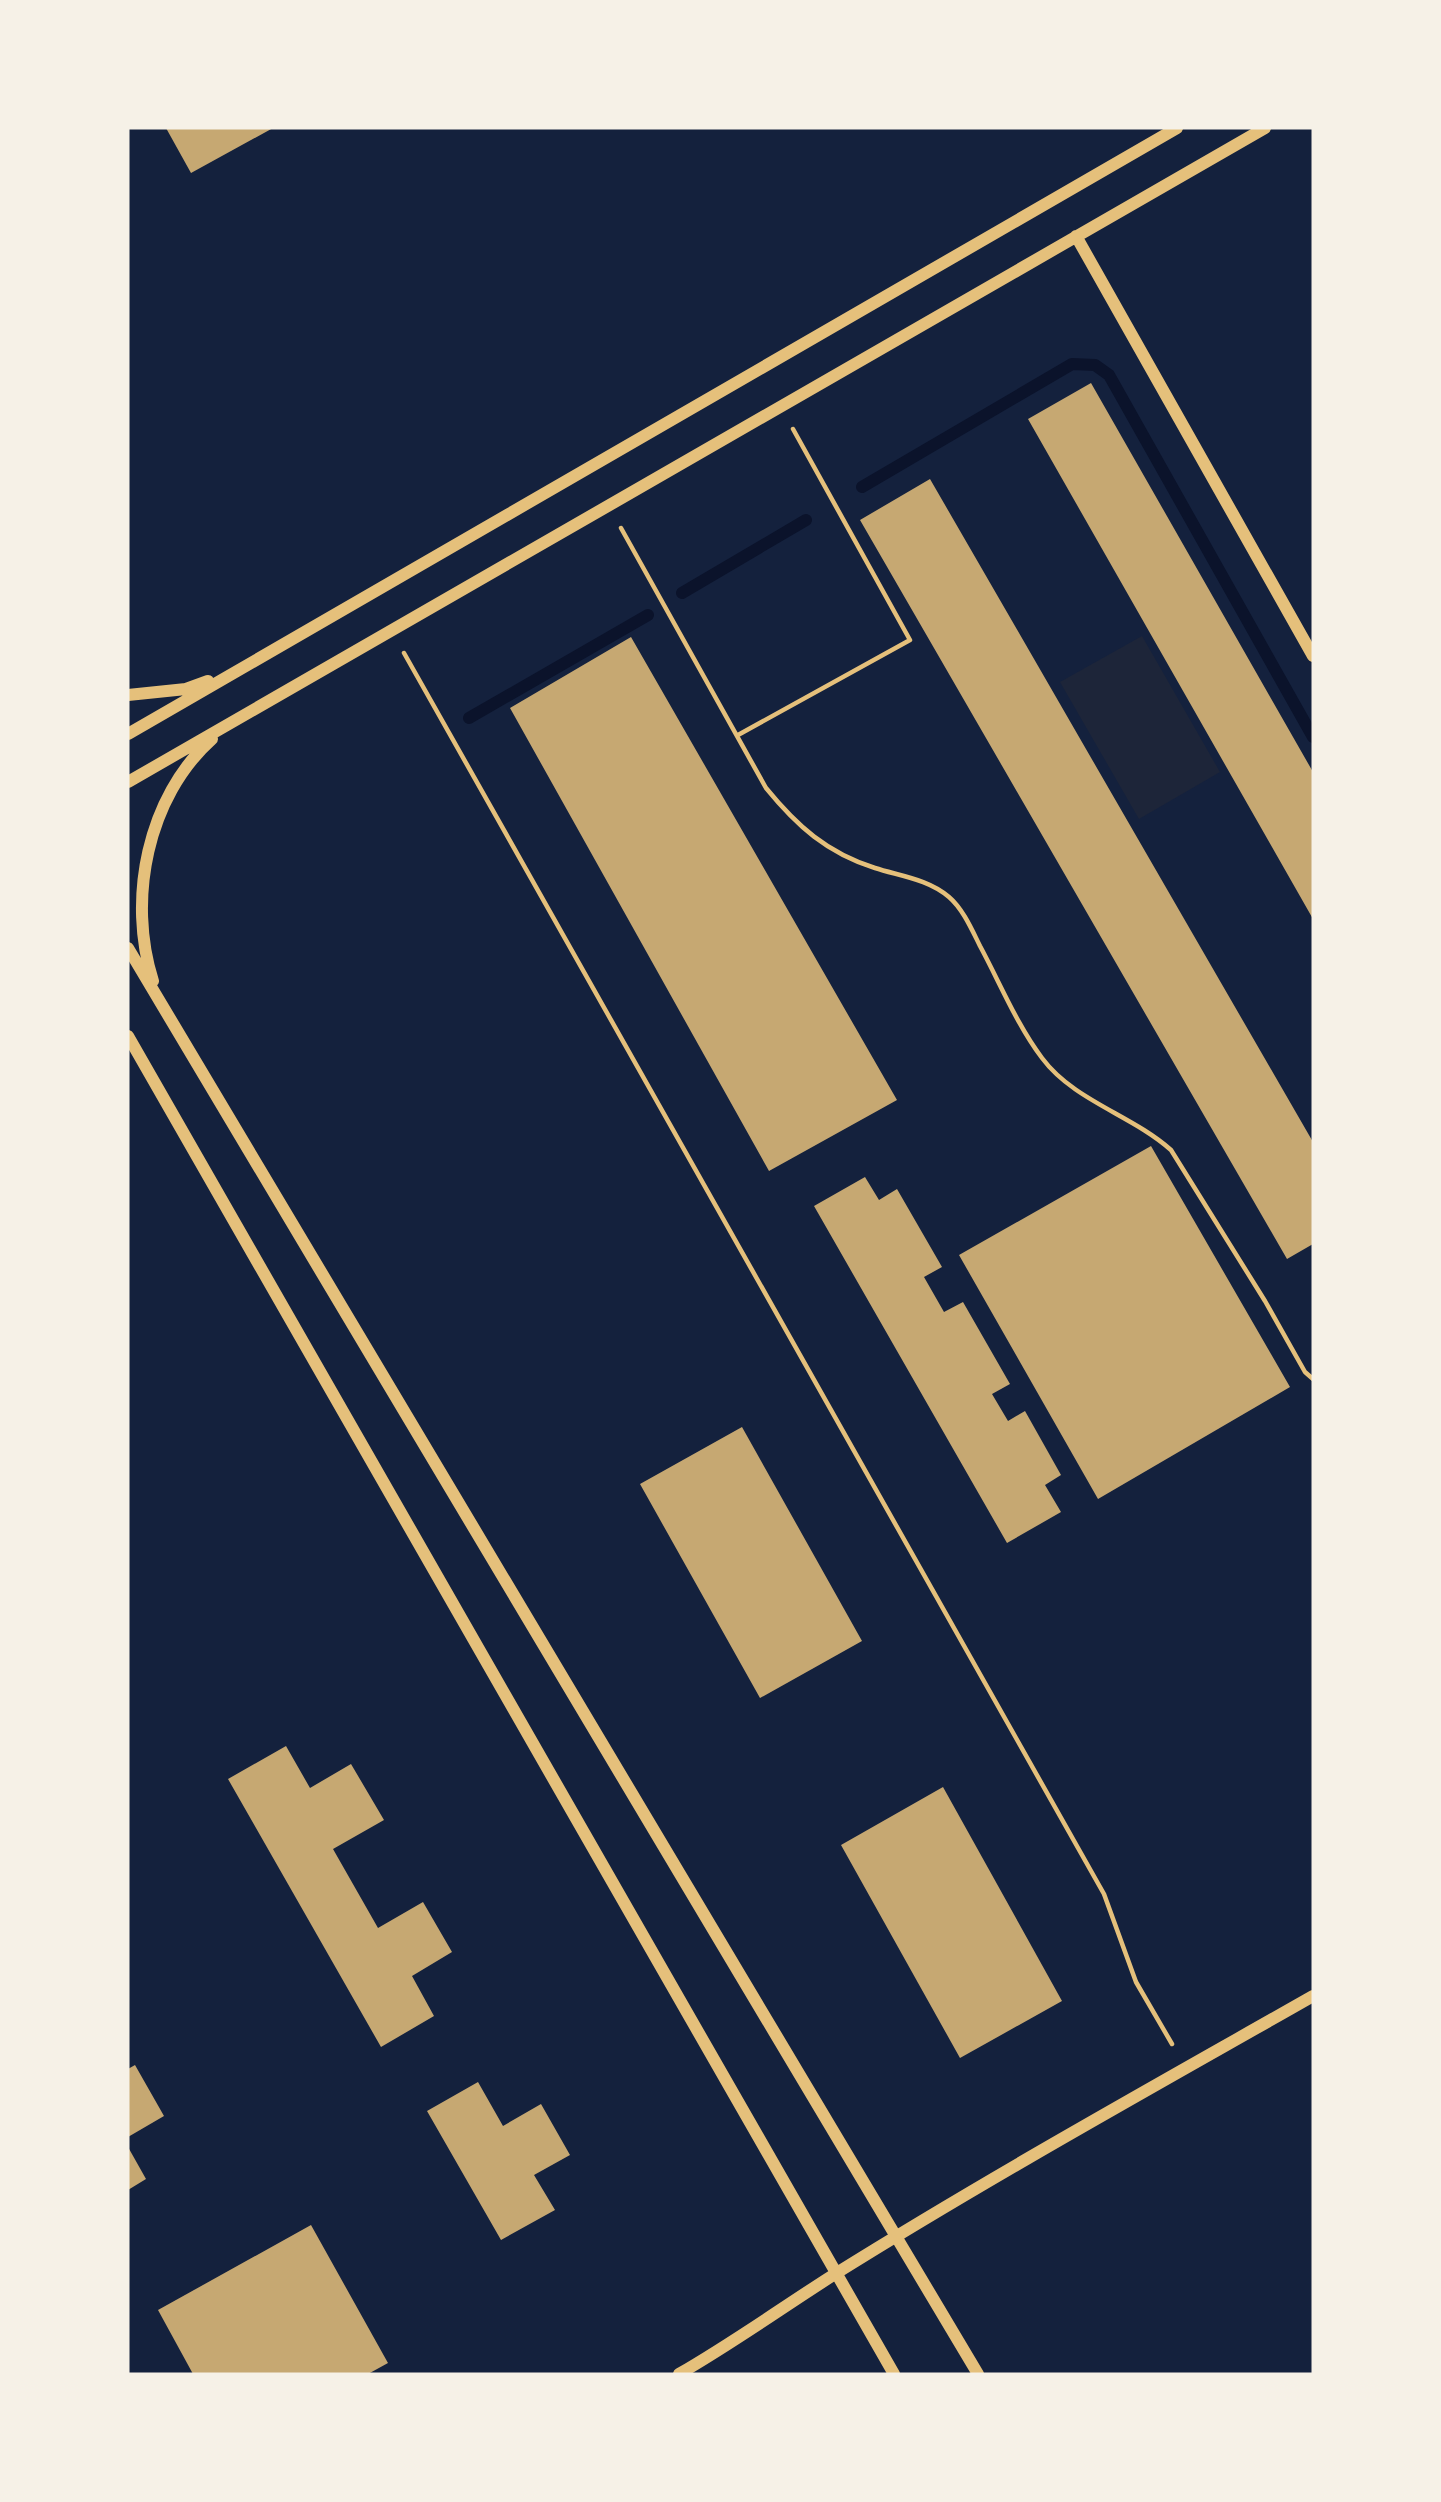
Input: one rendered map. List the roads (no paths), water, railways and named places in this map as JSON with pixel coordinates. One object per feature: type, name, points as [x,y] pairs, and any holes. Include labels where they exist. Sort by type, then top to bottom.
[{"type":"street","points":[[128,734],[1177,128]]},
{"type":"street","points":[[128,782],[1265,128]]},
{"type":"street","points":[[1076,236],[1313,656]]},
{"type":"street","points":[[128,695],[186,689],[241,668]]},
{"type":"street","points":[[169,1020],[148,963],[143,936],[142,908],[148,853],[160,816],[178,780],[190,761],[228,725]]},
{"type":"street","points":[[128,948],[978,2374]]},
{"type":"street","points":[[128,1036],[894,2374]]},
{"type":"street","points":[[679,2374],[728,2346],[835,2274],[1115,2106],[1313,1996]]},
{"type":"waterway","points":[[862,487],[1072,364],[1095,365],[1109,375],[1313,737]]},
{"type":"waterway","points":[[682,593],[806,520]]},
{"type":"waterway","points":[[469,718],[648,615]]}]
